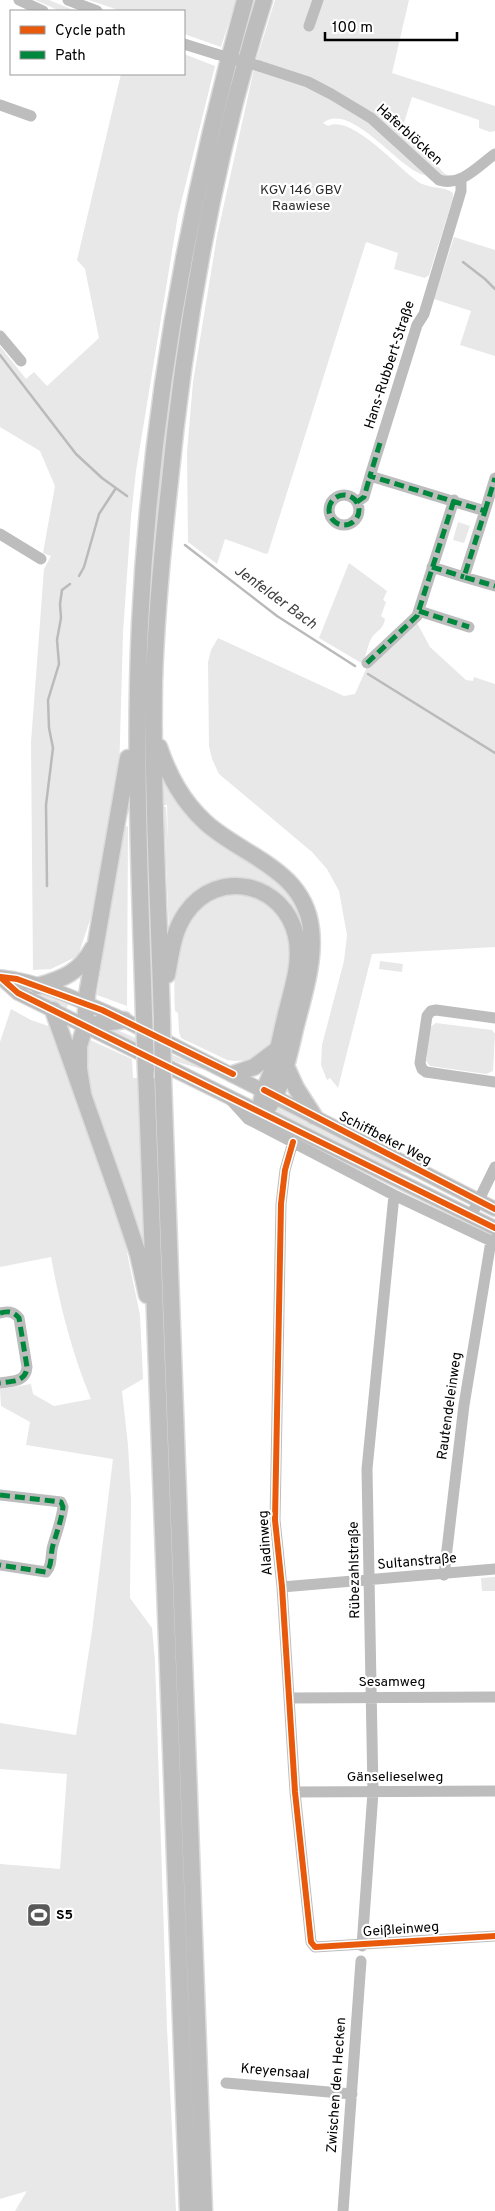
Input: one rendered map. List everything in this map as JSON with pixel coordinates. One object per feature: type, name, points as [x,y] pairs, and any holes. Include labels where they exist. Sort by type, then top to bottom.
[{"type":"highway","points":[[188,2211],[144,1015],[137,777],[138,694],[140,623],[148,509],[165,369],[181,272],[199,182],[245,0]]},
{"type":"highway","points":[[204,2211],[163,1078],[154,733],[160,570],[181,370],[216,185],[241,79],[264,0]]},
{"type":"highway","points":[[83,1094],[79,1046],[85,1026],[86,1004],[121,809],[138,694]]},
{"type":"highway","points":[[154,733],[168,775],[187,804],[207,824],[279,872],[300,896],[308,912],[312,943],[308,974],[286,1066],[262,1103],[262,1113]]},
{"type":"highway","points":[[162,1019],[171,953],[177,931],[185,914],[202,898],[216,890],[237,886],[255,889],[271,896],[284,909],[296,937],[298,961],[269,1093]]},
{"type":"highway","points":[[38,986],[65,978],[73,973],[87,958],[97,936]]},
{"type":"highway","points":[[52,1010],[138,1254],[156,1336]]},
{"type":"highway","points":[[85,1026],[124,1020]]},
{"type":"highway","points":[[233,1074],[254,1067],[278,1049]]},
{"type":"highway","points":[[286,1066],[299,1094],[314,1116]]},
{"type":"main road","name":"Schiffbeker Weg","points":[[1,977],[17,978],[124,1020],[495,1209]]},
{"type":"main road","name":"Schiffbeker Weg","points":[[1,977],[18,993],[471,1216],[494,1236]]},
{"type":"street","points":[[19,0],[41,10]]},
{"type":"street","points":[[68,0],[94,10]]},
{"type":"street","points":[[309,26],[318,0]]},
{"type":"street","name":"Haferblöcken","points":[[185,44],[308,82],[371,118],[435,178],[450,182],[461,179]]},
{"type":"street","points":[[0,105],[30,116]]},
{"type":"street","points":[[461,179],[495,154]]},
{"type":"street","name":"Hans-Rubbert-Straße","points":[[357,502],[364,497],[415,332],[424,314],[458,200],[462,185],[461,179]]},
{"type":"street","points":[[0,336],[21,361]]},
{"type":"street","points":[[370,476],[485,510]]},
{"type":"street","points":[[464,576],[495,478]]},
{"type":"street","points":[[367,663],[419,611],[454,500]]},
{"type":"street","points":[[0,534],[41,559]]},
{"type":"street","points":[[432,567],[495,586]]},
{"type":"street","points":[[419,611],[468,627]]},
{"type":"street","points":[[495,1018],[436,1010],[431,1011],[427,1016],[420,1063],[422,1069],[426,1072],[495,1082]]},
{"type":"street","name":"Schiffbeker Weg","points":[[227,1095],[248,1119],[394,1195],[494,1236]]},
{"type":"street","name":"Aladinweg","points":[[293,1142],[285,1170],[281,1204],[275,1520],[282,1587],[295,1792],[310,1942]]},
{"type":"street","points":[[471,1216],[495,1167]]},
{"type":"street","name":"Rübezahlstraße","points":[[362,1946],[373,1792],[368,1447],[394,1195]]},
{"type":"street","name":"Rautendeleinweg","points":[[444,1575],[464,1405],[494,1236]]},
{"type":"street","points":[[0,1313],[8,1311],[14,1313],[18,1318],[27,1367],[26,1373],[20,1380],[0,1383]]},
{"type":"street","points":[[0,1495],[60,1502],[63,1507],[60,1528],[53,1546],[50,1568],[46,1572],[0,1565]]},
{"type":"street","name":"Sultanstraße","points":[[282,1587],[444,1575],[495,1569]]},
{"type":"street","name":"Sesamweg","points":[[289,1698],[495,1697]]},
{"type":"street","name":"Gänselieselweg","points":[[295,1792],[495,1791]]},
{"type":"street","name":"Geißleinweg","points":[[310,1942],[316,1947],[362,1946],[495,1936]]},
{"type":"street","name":"Zwischen den Hecken","points":[[343,2211],[361,1961]]},
{"type":"street","name":"Kreyensaal","points":[[226,2083],[352,2094]]},
{"type":"green space","points":[[35,0],[49,0],[74,10],[58,10]]},
{"type":"green space","points":[[89,0],[236,0],[221,47],[185,34],[185,10],[118,10]]},
{"type":"green space","points":[[275,0],[409,0],[392,73],[495,106],[495,131],[490,132],[479,128],[479,120],[412,97],[404,123],[441,170],[445,174],[452,176],[439,177],[394,132],[256,61]]},
{"type":"green space","points":[[185,54],[215,66],[178,215],[136,471],[123,633],[119,774],[97,899],[78,956],[51,969],[33,970],[31,742],[44,569],[51,556],[43,553],[55,486],[40,451],[0,427],[0,346],[26,379],[34,372],[47,386],[99,338],[85,269],[77,260],[121,75],[185,75]]},
{"type":"green space","name":"KGV 146 GBV Raawiese","points":[[254,69],[306,86],[368,122],[425,175],[415,171],[376,139],[347,121],[334,119],[323,123],[328,126],[338,125],[350,128],[376,146],[411,177],[420,183],[442,188],[453,193],[453,198],[429,275],[425,278],[394,269],[398,253],[366,242],[268,553],[266,554],[225,539],[217,564],[188,542],[187,452],[193,382],[217,236]]},
{"type":"green space","points":[[454,237],[495,250],[495,356],[460,345],[471,311],[434,299]]},
{"type":"green space","points":[[458,522],[470,526],[464,543],[453,540]]},
{"type":"green space","points":[[349,563],[387,591],[383,600],[386,602],[381,616],[385,619],[382,627],[373,636],[368,645],[363,664],[319,638]]},
{"type":"green space","points":[[416,621],[430,647],[466,680],[473,681],[474,677],[495,684],[495,947],[372,954],[338,1088],[330,1078],[327,1080],[321,1065],[322,1045],[344,961],[347,935],[339,891],[327,869],[312,852],[219,774],[212,759],[209,746],[208,662],[211,650],[218,638],[344,696],[355,694],[367,667]]},
{"type":"green space","points":[[164,777],[281,881],[306,923],[299,981],[290,912],[227,883],[169,935],[164,807],[166,807],[168,840],[167,805],[164,805]]},
{"type":"green space","points":[[128,826],[127,1006],[97,995],[122,828]]},
{"type":"green space","points":[[228,893],[254,895],[281,916],[291,941],[291,965],[272,1048],[250,1060],[227,1060],[181,1038],[178,1013],[175,1011],[174,984],[177,953],[186,925],[193,913],[203,904]]},
{"type":"green space","points":[[380,961],[403,964],[402,972],[379,969]]},
{"type":"green space","points":[[20,987],[69,1002],[66,1010]]},
{"type":"green space","points":[[11,1009],[31,1020],[54,1028],[121,1224],[140,1315],[143,1379],[122,1391],[131,1499],[130,1598],[152,1628],[155,1661],[167,2028],[176,2211],[15,2211],[27,2191],[0,2199],[0,1864],[60,1869],[67,1774],[0,1769],[0,1723],[76,1735],[92,1631],[113,1459],[26,1445],[30,1422],[1,1406],[0,1389],[31,1384],[33,1394],[54,1406],[91,1399],[67,1329],[51,1257],[0,1267],[0,1042]]},
{"type":"green space","points":[[436,1023],[492,1030],[495,1034],[493,1071],[486,1074],[430,1066],[426,1061],[430,1027]]},
{"type":"green space","points":[[113,1028],[182,1059],[206,1067],[212,1072],[177,1062],[106,1029]]},
{"type":"green space","points":[[88,1039],[132,1059],[133,1078],[138,1078],[144,1258],[84,1073]]},
{"type":"green space","points":[[279,1107],[407,1172],[379,1165],[281,1117],[277,1111]]},
{"type":"green space","points":[[247,1112],[483,1230],[482,1232],[246,1114]]},
{"type":"green space","points":[[495,1577],[495,1591],[482,1591],[481,1578]]},
{"type":"waterway","points":[[463,262],[495,289]]},
{"type":"waterway","name":"Jenfelder Bach","points":[[0,355],[76,454],[102,478],[127,496]]},
{"type":"waterway","points":[[79,576],[84,567],[99,514],[116,488]]},
{"type":"waterway","name":"Jenfelder Bach","points":[[185,545],[277,616],[355,666]]},
{"type":"waterway","points":[[47,886],[46,805],[53,748],[49,728],[48,700],[59,664],[57,640],[61,618],[62,590],[70,584]]},
{"type":"waterway","name":"Jenfelder Bach","points":[[368,674],[495,753]]},
{"type":"marked path","points":[[380,443],[370,476],[485,511],[464,577],[495,586]]},
{"type":"marked path","points":[[357,502],[364,497],[370,476]]},
{"type":"marked path","points":[[485,511],[495,478]]},
{"type":"marked path","points":[[344,495],[350,496],[358,504],[359,510],[358,516],[350,524],[344,525],[338,524],[330,516],[329,510],[330,504],[338,496],[344,495]]},
{"type":"marked path","points":[[367,663],[417,616],[454,500]]},
{"type":"marked path","points":[[432,567],[464,577]]},
{"type":"marked path","points":[[419,611],[469,627]]},
{"type":"marked path","points":[[0,1313],[10,1312],[19,1318],[27,1367],[24,1376],[18,1380],[0,1383]]},
{"type":"marked path","points":[[0,1495],[61,1502],[63,1507],[50,1563],[46,1572],[0,1565]]},
{"type":"cycle path","points":[[0,977],[18,993],[495,1228]]},
{"type":"cycle path","points":[[1,977],[17,979],[102,1010],[233,1074]]},
{"type":"cycle path","points":[[264,1090],[495,1209]]},
{"type":"cycle path","points":[[293,1142],[285,1170],[281,1204],[275,1520],[282,1587],[295,1792],[311,1942],[315,1947],[495,1936]]},
{"type":"place","name":"S5","points":[[39,1915]]}]
